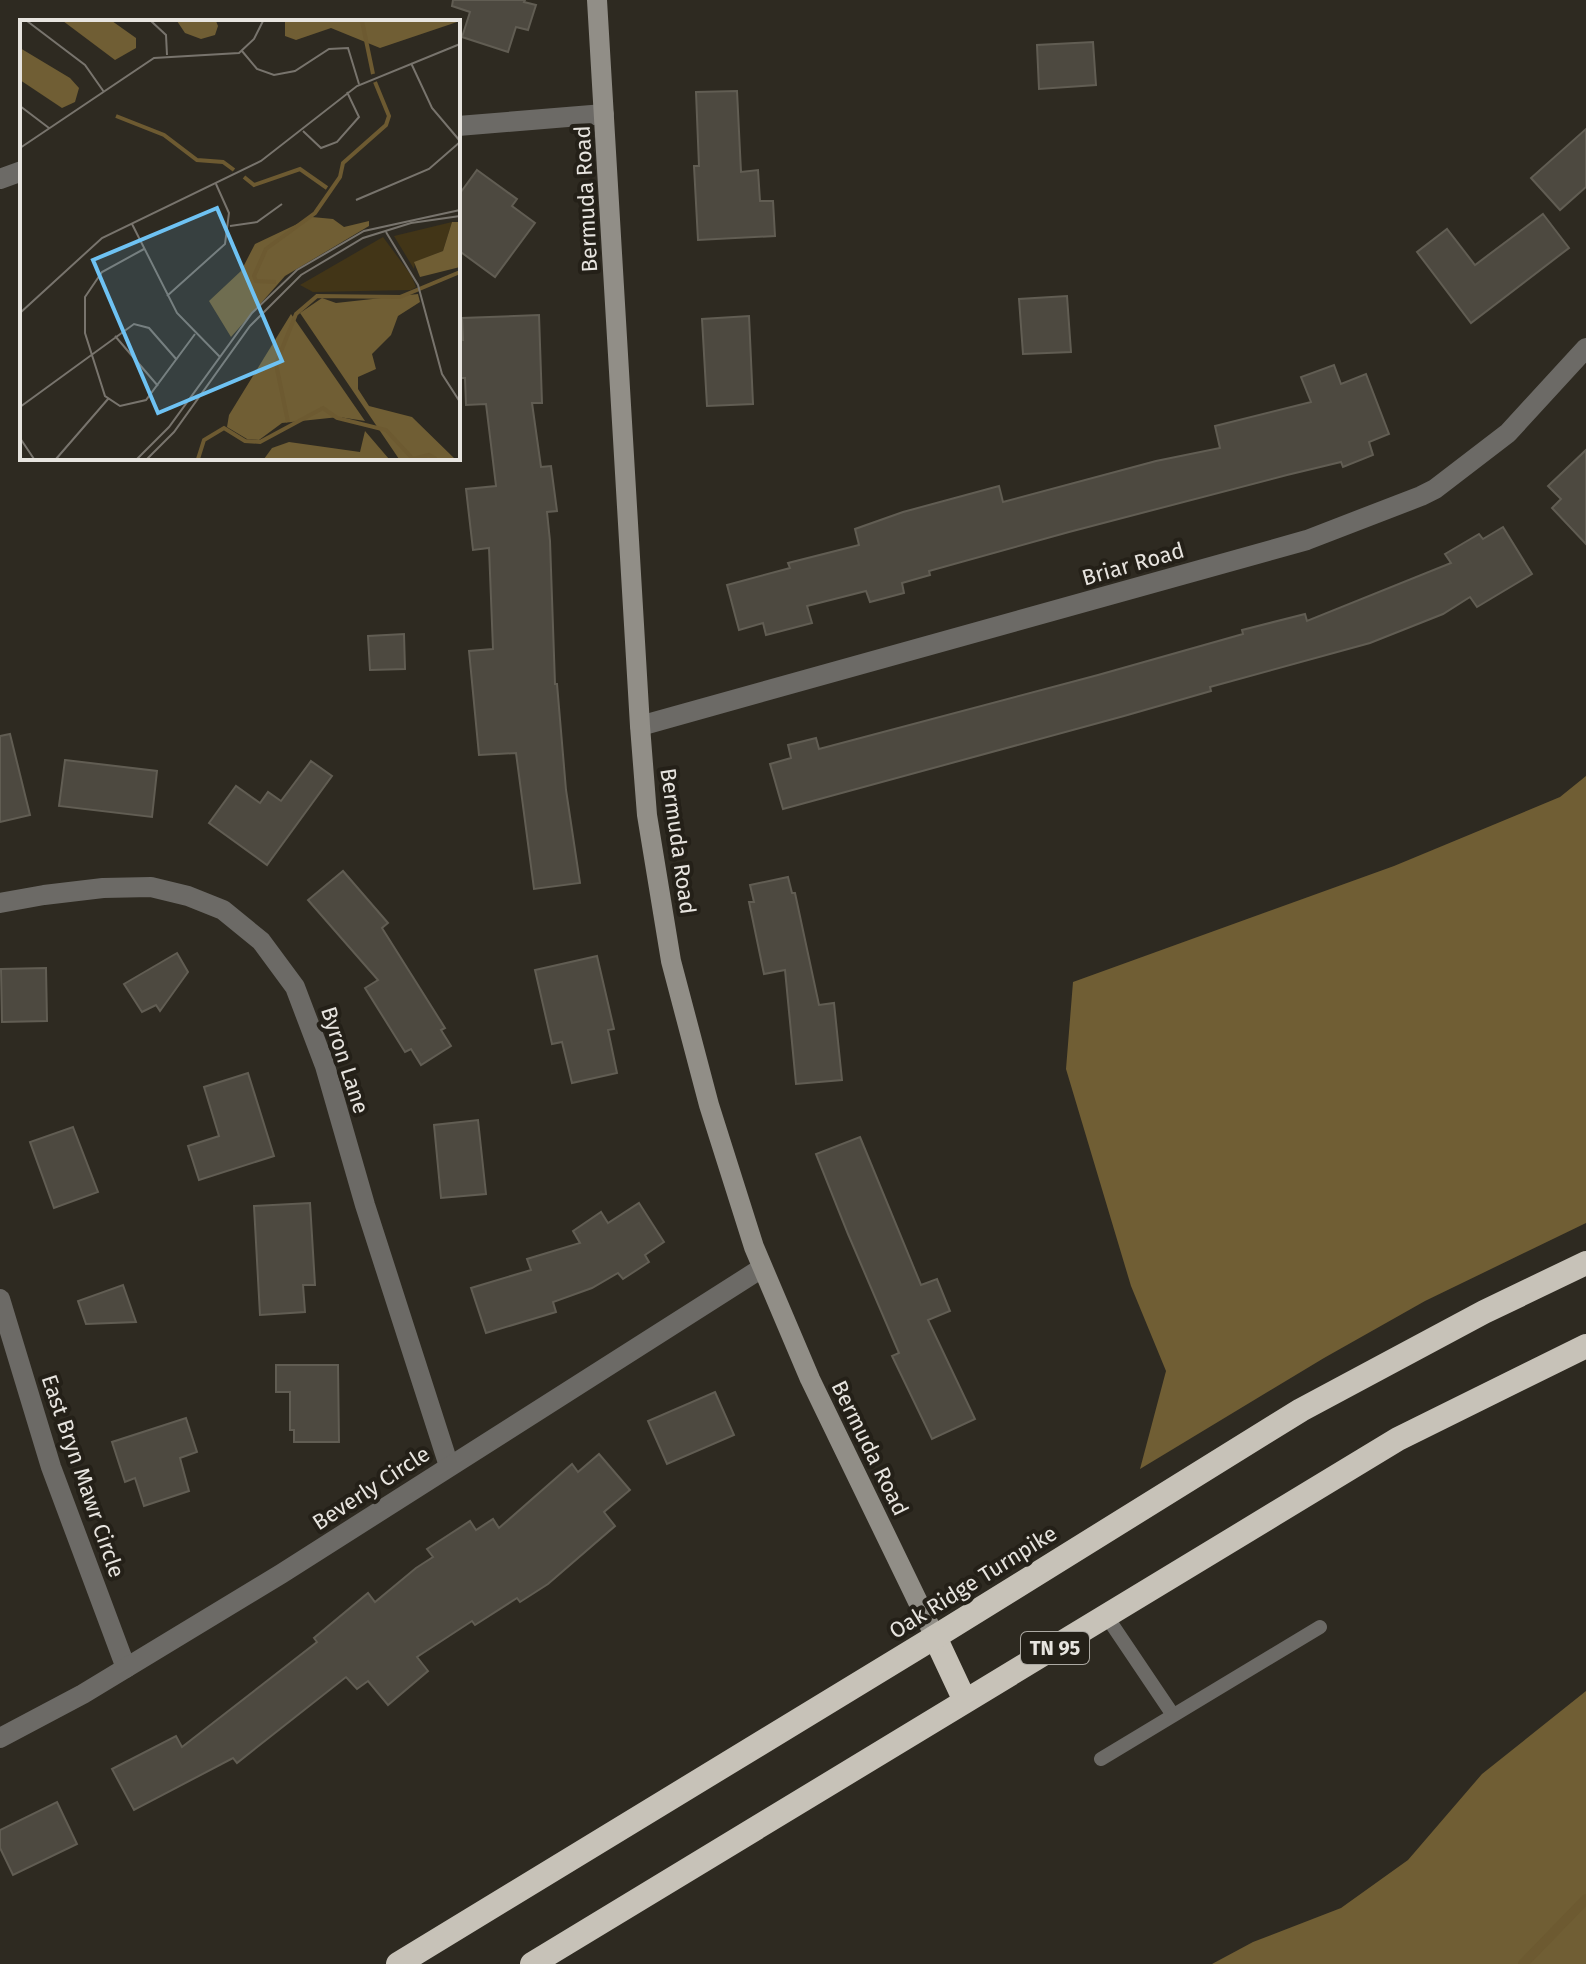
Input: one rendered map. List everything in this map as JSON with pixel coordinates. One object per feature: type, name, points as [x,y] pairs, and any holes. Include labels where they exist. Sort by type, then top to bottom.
[{"type":"highway","name":"Oak Ridge Turnpike","points":[[398,1964],[1301,1410],[1484,1312],[1586,1263]]},
{"type":"highway","name":"TN 95","points":[[532,1964],[1398,1439],[1586,1346]]},
{"type":"highway","points":[[935,1637],[965,1701]]},
{"type":"street","name":"Bermuda Road","points":[[597,0],[640,726],[647,815],[671,961],[709,1105],[762,1268],[810,1379],[935,1637]]},
{"type":"street","points":[[460,126],[604,114]]},
{"type":"street","points":[[0,179],[20,172]]},
{"type":"street","name":"Briar Road","points":[[640,726],[1307,540],[1421,496],[1435,489],[1508,433],[1586,348]]},
{"type":"street","name":"Byron Lane","points":[[0,903],[103,888],[151,887],[188,896],[223,910],[261,941],[295,987],[325,1066],[365,1205],[449,1466]]},
{"type":"street","name":"Beverly Circle","points":[[0,1738],[126,1668],[281,1574],[762,1268]]},
{"type":"street","name":"East Bryn Mawr Circle","points":[[0,1299],[51,1467],[126,1668]]},
{"type":"lane","points":[[1107,1617],[1173,1715]]},
{"type":"lane","points":[[1101,1759],[1320,1627]]},
{"type":"shaded area","points":[[1586,776],[1586,1223],[1425,1301],[1140,1469],[1166,1371],[1131,1286],[1066,1069],[1073,982],[1394,866],[1560,797]]},
{"type":"shaded area","points":[[1586,1691],[1586,1964],[1212,1964],[1253,1942],[1341,1908],[1408,1860],[1482,1774]]},
{"type":"building","points":[[453,0],[525,0],[536,5],[528,30],[516,27],[508,52],[462,37],[470,12],[452,6]]},
{"type":"building","points":[[1093,42],[1096,85],[1039,89],[1037,45]]},
{"type":"building","points":[[737,91],[741,172],[758,170],[760,201],[773,201],[775,236],[698,240],[694,166],[699,166],[696,92]]},
{"type":"building","points":[[1586,129],[1586,187],[1560,210],[1531,178]]},
{"type":"building","points":[[477,170],[517,199],[512,206],[535,223],[495,277],[460,251],[460,193]]},
{"type":"building","points":[[1543,214],[1569,248],[1471,323],[1417,252],[1447,229],[1475,265]]},
{"type":"building","points":[[1067,296],[1071,352],[1023,354],[1019,299]]},
{"type":"building","points":[[539,315],[542,403],[532,403],[541,467],[551,466],[557,511],[547,512],[555,684],[580,883],[534,889],[516,753],[479,755],[469,651],[493,649],[489,548],[473,550],[466,489],[496,486],[486,404],[466,405],[465,378],[460,378],[462,318]]},
{"type":"building","points":[[749,316],[753,404],[707,406],[702,319]]},
{"type":"building","points":[[1334,365],[1341,384],[1366,374],[1389,434],[1369,442],[1373,455],[1343,467],[1341,462],[1287,475],[929,571],[930,575],[902,583],[904,593],[870,602],[866,591],[807,606],[812,623],[766,635],[763,623],[739,630],[727,585],[790,568],[788,563],[859,545],[855,529],[903,512],[999,486],[1003,502],[1156,461],[1220,448],[1215,426],[1311,402],[1301,377]]},
{"type":"building","points":[[1586,450],[1586,544],[1552,508],[1561,499],[1548,486]]},
{"type":"building","points":[[1503,527],[1532,574],[1477,607],[1470,597],[1443,614],[1370,643],[1210,687],[1211,691],[1124,716],[783,809],[770,764],[791,758],[788,745],[816,738],[819,749],[1098,675],[1243,634],[1242,630],[1305,614],[1307,621],[1451,563],[1445,554],[1479,534],[1483,539]]},
{"type":"building","points":[[404,634],[405,669],[370,670],[368,636]]},
{"type":"building","points":[[10,734],[30,815],[0,822],[0,736]]},
{"type":"building","points":[[65,760],[157,771],[152,817],[59,806]]},
{"type":"building","points":[[311,761],[332,776],[267,865],[209,823],[236,786],[260,803],[268,792],[281,801]]},
{"type":"building","points":[[343,871],[388,923],[382,928],[445,1028],[441,1030],[451,1046],[421,1065],[411,1049],[405,1052],[365,988],[378,980],[308,900]]},
{"type":"building","points":[[788,877],[792,893],[795,893],[819,1005],[834,1003],[842,1080],[796,1084],[785,970],[764,974],[749,902],[754,902],[750,885]]},
{"type":"building","points":[[177,953],[188,972],[160,1011],[156,1005],[142,1012],[124,984]]},
{"type":"building","points":[[597,956],[614,1029],[608,1030],[617,1073],[572,1083],[562,1042],[552,1044],[535,970]]},
{"type":"building","points":[[46,968],[47,1021],[2,1022],[1,969]]},
{"type":"building","points":[[248,1073],[274,1156],[199,1180],[188,1146],[219,1136],[204,1087]]},
{"type":"building","points":[[478,1120],[486,1194],[441,1198],[434,1125]]},
{"type":"building","points":[[73,1127],[98,1192],[54,1208],[30,1142]]},
{"type":"building","points":[[860,1137],[921,1285],[937,1279],[950,1311],[928,1320],[975,1419],[932,1439],[892,1356],[899,1353],[816,1154]]},
{"type":"building","points":[[310,1203],[315,1285],[303,1285],[305,1312],[260,1315],[254,1206]]},
{"type":"building","points":[[639,1203],[664,1242],[645,1255],[649,1262],[623,1279],[618,1273],[592,1288],[553,1302],[556,1312],[486,1333],[471,1288],[531,1270],[527,1259],[580,1243],[573,1231],[601,1212],[608,1223]]},
{"type":"building","points":[[123,1285],[136,1322],[86,1324],[78,1301]]},
{"type":"building","points":[[276,1365],[338,1365],[339,1442],[294,1442],[294,1430],[290,1430],[290,1392],[276,1392]]},
{"type":"building","points":[[715,1392],[734,1435],[667,1464],[648,1421]]},
{"type":"building","points":[[186,1418],[197,1452],[180,1458],[189,1491],[144,1506],[135,1478],[125,1482],[112,1442]]},
{"type":"building","points":[[599,1454],[630,1490],[604,1512],[615,1526],[548,1584],[520,1602],[517,1598],[475,1625],[472,1621],[417,1657],[428,1671],[388,1705],[368,1681],[357,1689],[346,1677],[237,1763],[233,1758],[134,1810],[112,1769],[176,1736],[182,1747],[317,1642],[314,1638],[368,1593],[375,1602],[433,1557],[427,1549],[470,1521],[476,1530],[493,1519],[499,1528],[572,1464],[578,1472]]},
{"type":"building","points":[[57,1802],[77,1844],[13,1875],[0,1848],[0,1830]]},
{"type":"waterway","points":[[1523,1964],[1586,1899]]}]
